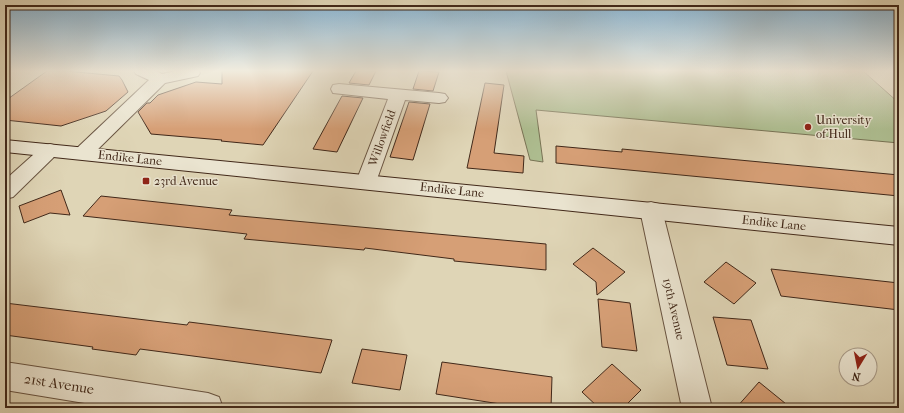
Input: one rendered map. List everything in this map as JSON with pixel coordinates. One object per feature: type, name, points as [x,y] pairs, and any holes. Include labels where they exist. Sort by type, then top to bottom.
[{"type":"street","points":[[83,153],[148,90]]},
{"type":"street","name":"Willowfield","points":[[354,90],[439,98]]},
{"type":"street","name":"Willowfield","points":[[366,182],[398,94]]},
{"type":"street","name":"Endike Lane","points":[[5,146],[899,236]]},
{"type":"street","points":[[5,192],[50,150]]},
{"type":"street","name":"19th Avenue","points":[[651,210],[697,408]]},
{"type":"street","name":"21st Avenue","points":[[5,376],[208,408]]},
{"type":"green space","name":"University of Hull","points":[[511,90],[885,90],[899,103],[899,143],[536,110],[543,162],[530,160]]},
{"type":"building","points":[[20,90],[127,90],[128,92],[106,111],[61,126],[5,120],[5,101]]},
{"type":"building","points":[[172,90],[300,90],[263,145],[151,134],[138,112],[158,95]]},
{"type":"building","points":[[483,90],[503,90],[494,153],[524,156],[523,173],[467,168]]},
{"type":"building","points":[[342,96],[363,98],[337,152],[313,149]]},
{"type":"building","points":[[409,102],[430,104],[413,160],[390,157]]},
{"type":"building","points":[[556,146],[622,152],[622,149],[899,175],[899,196],[556,163]]},
{"type":"building","points":[[61,190],[70,215],[50,213],[24,223],[19,206]]},
{"type":"building","points":[[101,196],[232,210],[229,215],[546,244],[546,270],[454,261],[454,259],[365,248],[364,250],[244,239],[247,234],[83,216]]},
{"type":"building","points":[[593,248],[625,272],[597,295],[596,282],[573,264]]},
{"type":"building","points":[[726,262],[756,283],[734,304],[704,282]]},
{"type":"building","points":[[771,269],[899,283],[899,310],[781,296]]},
{"type":"building","points":[[598,299],[630,303],[637,351],[602,347]]},
{"type":"building","points":[[5,303],[187,325],[189,322],[332,340],[321,373],[140,349],[136,355],[92,349],[93,347],[5,335]]},
{"type":"building","points":[[713,317],[751,320],[768,369],[727,365]]},
{"type":"building","points":[[362,349],[407,355],[400,390],[352,383]]},
{"type":"building","points":[[442,362],[552,377],[551,408],[526,408],[436,394]]},
{"type":"building","points":[[612,364],[641,390],[623,408],[599,408],[582,392]]},
{"type":"building","points":[[759,382],[791,408],[736,408]]},
{"type":"place","name":"University of Hull","points":[[808,127]]},
{"type":"place","name":"23rd Avenue","points":[[146,181]]}]
